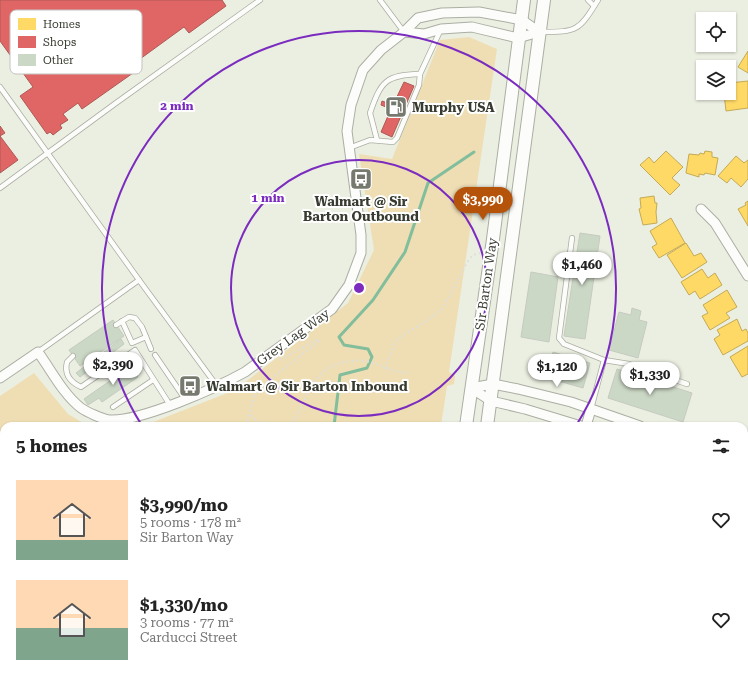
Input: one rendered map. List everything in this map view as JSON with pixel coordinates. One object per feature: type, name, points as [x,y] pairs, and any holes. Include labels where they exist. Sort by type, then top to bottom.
[{"type":"main road","name":"Sir Barton Way","points":[[467,422],[492,248],[524,0]]},
{"type":"main road","name":"Sir Barton Way","points":[[488,422],[526,122],[544,0]]},
{"type":"street","name":"Grey Lag Way","points":[[38,352],[68,395],[82,408],[108,420],[132,418],[170,405],[217,386],[245,372],[332,309],[349,285],[361,253],[361,235],[347,131],[351,105],[363,70],[381,50],[404,32],[418,18],[442,13],[479,12],[522,20],[539,32]]},
{"type":"street","points":[[404,32],[424,34],[441,29],[472,26],[518,38],[539,32]]},
{"type":"street","points":[[701,209],[715,223],[746,266],[748,276]]},
{"type":"street","points":[[0,378],[38,352]]},
{"type":"street","points":[[471,388],[493,384],[526,391],[591,409],[628,422]]},
{"type":"street","points":[[471,388],[491,401],[525,409],[568,422]]},
{"type":"street","points":[[587,422],[591,409]]},
{"type":"lane","points":[[0,188],[260,0]]},
{"type":"lane","points":[[380,0],[404,32]]},
{"type":"lane","points":[[588,0],[594,6]]},
{"type":"lane","points":[[539,32],[576,30],[584,22],[598,0]]},
{"type":"lane","points":[[349,148],[370,140],[393,142],[397,138],[419,85],[420,74],[441,29]]},
{"type":"lane","points":[[378,140],[370,113],[384,84],[392,77],[420,74]]},
{"type":"lane","points":[[0,86],[217,386]]},
{"type":"lane","points":[[572,238],[559,338],[564,344],[604,360],[629,364],[687,384]]},
{"type":"lane","points":[[38,352],[140,280]]},
{"type":"lane","points":[[116,325],[129,317],[135,318],[142,327],[151,349]]},
{"type":"lane","points":[[122,321],[135,350],[170,405]]},
{"type":"lane","points":[[132,343],[146,337]]},
{"type":"lane","points":[[73,356],[67,362],[67,374],[69,380],[81,387],[135,350]]},
{"type":"lane","points":[[155,355],[185,398]]},
{"type":"lane","points":[[591,409],[604,360]]},
{"type":"lane","points":[[113,407],[153,380]]},
{"type":"path","points":[[385,369],[394,344],[401,336],[425,322],[444,308],[468,261],[473,255],[492,248]]},
{"type":"path","points":[[247,422],[258,389],[319,341],[318,339],[276,362]]},
{"type":"path","points":[[292,422],[322,372],[333,365],[365,361],[394,372],[407,373]]},
{"type":"path","points":[[250,415],[258,422]]},
{"type":"shaded area","points":[[469,37],[497,49],[449,372],[455,376],[454,384],[447,386],[442,422],[153,422],[235,390],[348,303],[374,250],[359,154],[392,159],[440,40]]},
{"type":"shaded area","points":[[34,373],[68,414],[81,422],[0,422],[0,396]]},
{"type":"building: Homes","points":[[748,51],[748,73],[738,67]]},
{"type":"building: Homes","points":[[748,81],[748,108],[726,111],[725,100],[736,100],[736,82]]},
{"type":"building: Homes","points":[[666,151],[683,167],[672,178],[680,185],[670,195],[640,165],[649,157],[654,163]]},
{"type":"building: Homes","points":[[705,151],[712,152],[712,157],[718,158],[715,175],[705,173],[704,175],[699,174],[699,177],[686,173],[689,154],[699,155],[700,153],[704,154]]},
{"type":"building: Homes","points":[[736,156],[744,163],[748,160],[748,179],[741,187],[731,178],[727,183],[718,176]]},
{"type":"building: Homes","points":[[654,196],[655,203],[657,203],[657,223],[643,225],[639,209],[641,208],[640,198]]},
{"type":"building: Homes","points":[[748,201],[748,226],[738,209],[746,205],[745,203]]},
{"type":"building: Homes","points":[[671,218],[685,243],[659,258],[652,247],[657,244],[650,231]]},
{"type":"building: Homes","points":[[686,243],[694,256],[701,253],[707,262],[682,278],[667,255]]},
{"type":"building: Homes","points":[[702,269],[708,278],[715,273],[722,285],[700,299],[695,291],[689,295],[681,282]]},
{"type":"building: Homes","points":[[727,290],[737,307],[726,313],[730,318],[710,330],[702,316],[708,313],[703,305]]},
{"type":"building: Homes","points":[[737,319],[742,331],[746,329],[748,333],[748,341],[723,355],[714,339],[720,335],[717,330]]},
{"type":"building: Homes","points":[[748,346],[748,374],[742,377],[730,357]]},
{"type":"building: Shops","points":[[0,0],[222,0],[226,6],[189,33],[184,27],[142,58],[142,10],[10,10],[10,55],[0,41]]},
{"type":"building: Shops","points":[[24,74],[132,74],[82,109],[78,103],[63,114],[68,120],[60,125],[62,128],[53,135],[50,132],[47,134],[20,96],[33,87]]},
{"type":"building: Shops","name":"Murphy USA","points":[[404,82],[414,86],[392,137],[381,132],[391,109],[381,105],[382,101],[393,105]]},
{"type":"building: Shops","points":[[0,126],[5,133],[0,136]]},
{"type":"building: Shops","points":[[0,136],[18,160],[0,173]]},
{"type":"building: Other","points":[[580,233],[600,236],[585,339],[564,336]]},
{"type":"building: Other","points":[[531,272],[558,277],[549,342],[521,337]]},
{"type":"building: Other","points":[[632,308],[641,311],[639,320],[647,322],[638,358],[609,350],[619,312],[631,315]]},
{"type":"building: Other","points":[[113,320],[124,336],[80,366],[69,350]]},
{"type":"building: Other","points":[[121,339],[124,344],[80,377],[76,373]]},
{"type":"building: Other","points":[[553,352],[590,363],[583,388],[545,377]]},
{"type":"building: Other","points":[[131,366],[138,377],[102,402],[99,398],[88,405],[84,399]]},
{"type":"building: Other","points":[[617,369],[692,393],[683,422],[608,398]]},
{"type":"waterway","points":[[334,422],[340,375],[367,368],[372,357],[368,349],[344,345],[339,337],[373,300],[405,252],[428,183],[474,152]]},
{"type":"place","name":"Murphy USA","points":[[396,107]]},
{"type":"place","name":"Walmart @ Sir Barton Outbound","points":[[361,179]]},
{"type":"place","name":"Walmart @ Sir Barton Inbound","points":[[190,386]]}]
